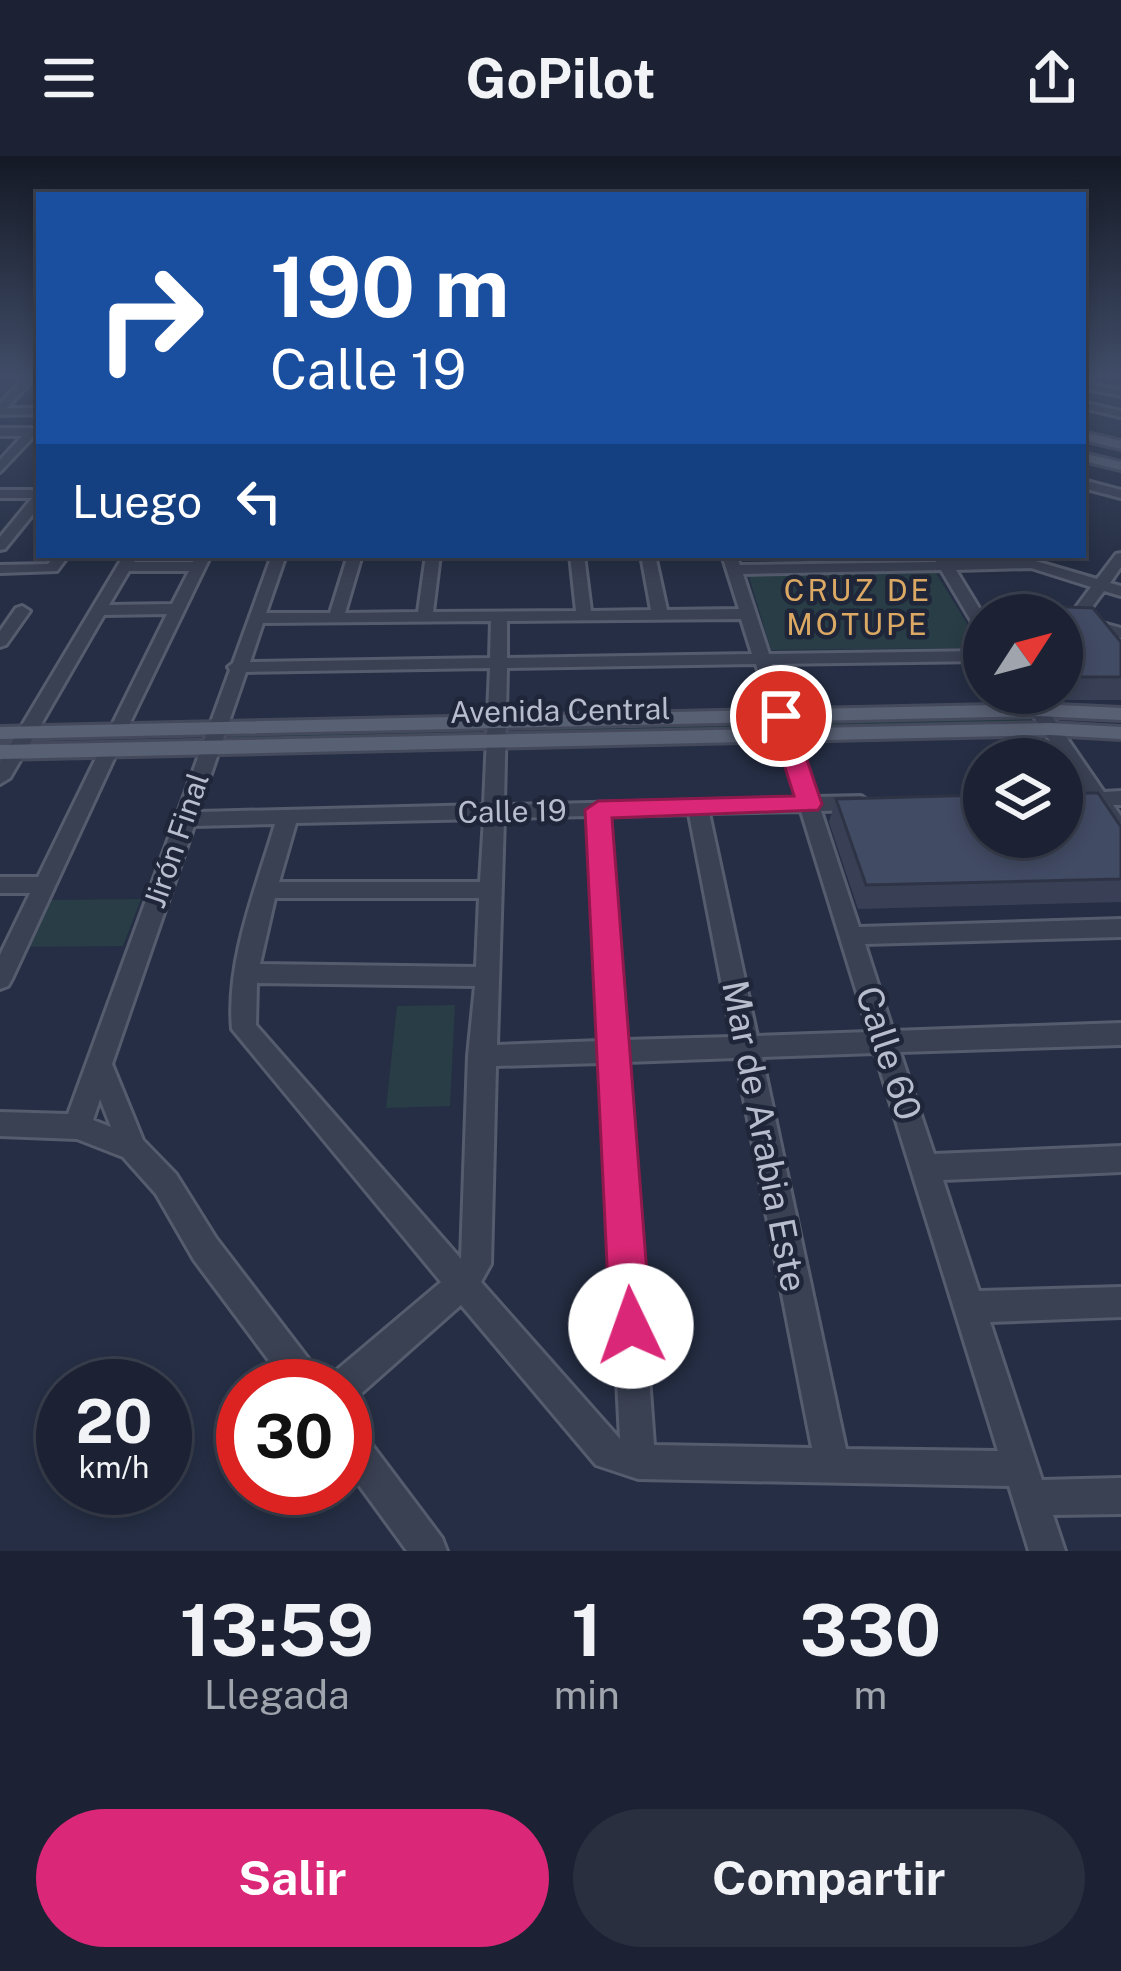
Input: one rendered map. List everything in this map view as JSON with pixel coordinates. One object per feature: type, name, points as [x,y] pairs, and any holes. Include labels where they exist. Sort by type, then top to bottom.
[{"type":"main road","points":[[1086,447],[1121,455]]},
{"type":"main road","points":[[1086,458],[1121,466]]},
{"type":"main road","name":"Avenida Central","points":[[1083,712],[1121,714]]},
{"type":"main road","name":"Avenida Central","points":[[0,733],[15,745],[784,726],[975,714]]},
{"type":"main road","name":"Avenida Central","points":[[1053,714],[1121,733]]},
{"type":"street","points":[[0,468],[24,441]]},
{"type":"street","points":[[1086,488],[1121,494]]},
{"type":"street","points":[[0,494],[36,496]]},
{"type":"street","points":[[0,546],[36,500]]},
{"type":"street","points":[[1083,604],[1121,556]]},
{"type":"street","name":"Jirón Final","points":[[77,1127],[278,558]]},
{"type":"street","points":[[336,618],[354,558]]},
{"type":"street","points":[[425,617],[433,558]]},
{"type":"street","points":[[577,558],[584,616]]},
{"type":"street","points":[[649,558],[660,615]]},
{"type":"street","points":[[731,562],[1029,560],[1121,591]]},
{"type":"street","points":[[0,778],[15,745],[127,561],[201,561],[2,971]]},
{"type":"street","points":[[943,561],[964,594]]},
{"type":"street","points":[[0,569],[57,562]]},
{"type":"street","name":"Calle 60","points":[[731,562],[1047,1551]]},
{"type":"street","points":[[98,610],[177,609]]},
{"type":"street","points":[[0,612],[22,611],[0,642]]},
{"type":"street","points":[[255,618],[748,614]]},
{"type":"street","points":[[372,1362],[461,1285],[476,1264],[499,616]]},
{"type":"street","points":[[1083,622],[1121,632]]},
{"type":"street","points":[[236,667],[963,656]]},
{"type":"street","points":[[1042,714],[1121,832]]},
{"type":"street","points":[[1083,798],[1121,798]]},
{"type":"street","name":"Calle 19","points":[[183,818],[874,803]]},
{"type":"street","name":"Mar de Arabia Este","points":[[698,808],[832,1464]]},
{"type":"street","points":[[598,810],[638,1462]]},
{"type":"street","points":[[288,814],[248,973],[240,1016],[244,1029],[608,1454],[638,1462],[832,1464],[1121,1496]]},
{"type":"street","points":[[0,886],[44,885]]},
{"type":"street","points":[[269,890],[491,890]]},
{"type":"street","points":[[851,936],[1121,928]]},
{"type":"street","points":[[248,973],[486,977]]},
{"type":"street","points":[[481,1056],[1121,1034]]},
{"type":"street","points":[[99,1063],[133,1148],[166,1184],[205,1250],[288,1359]]},
{"type":"street","points":[[0,1124],[77,1127],[133,1148]]},
{"type":"street","points":[[926,1168],[1121,1159]]},
{"type":"street","points":[[972,1307],[1121,1303]]},
{"type":"street","points":[[372,1474],[429,1551]]},
{"type":"shaded area","points":[[936,573],[963,617],[963,648],[771,650],[748,574]]},
{"type":"shaded area","points":[[1027,714],[1035,726],[802,730],[798,719]]},
{"type":"shaded area","points":[[769,721],[770,731],[521,736],[523,726]]},
{"type":"shaded area","points":[[479,727],[479,737],[229,741],[231,732]]},
{"type":"shaded area","points":[[141,899],[123,946],[20,947],[44,900]]},
{"type":"shaded area","points":[[455,1005],[450,1106],[386,1108],[397,1006]]},
{"type":"building","points":[[1083,608],[1093,608],[1121,642],[1121,677],[1083,677]]},
{"type":"building","points":[[1083,793],[1098,793],[1121,827],[1121,879],[866,885],[836,799],[963,796],[963,858],[1083,858]]},
{"type":"district","name":"CRUZ DE MOTUPE","points":[[858,607]]},
{"type":"route","points":[[631,1326],[598,810],[809,804],[781,716]]}]
